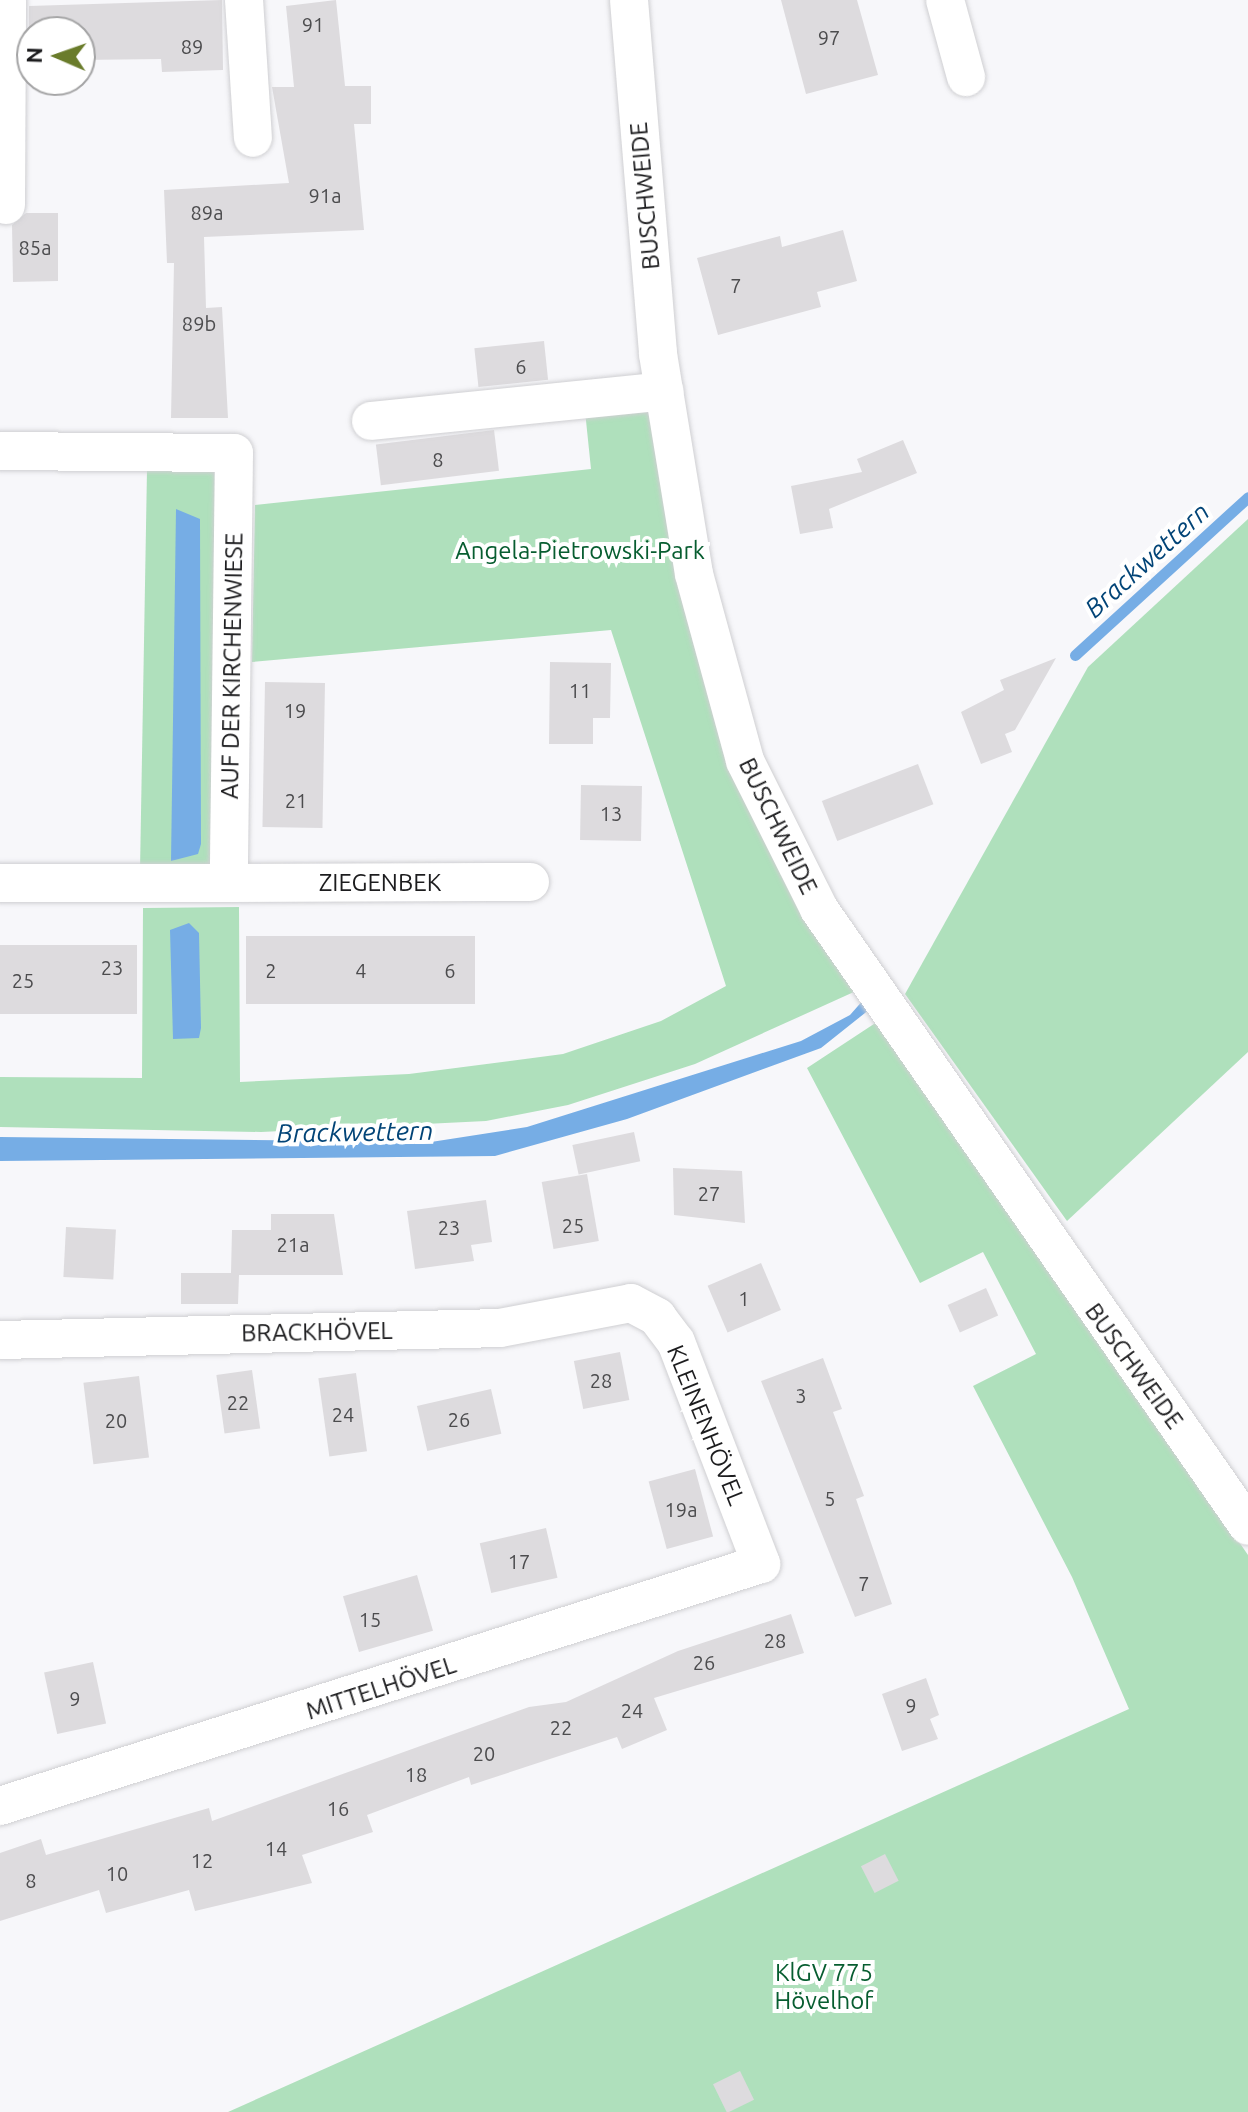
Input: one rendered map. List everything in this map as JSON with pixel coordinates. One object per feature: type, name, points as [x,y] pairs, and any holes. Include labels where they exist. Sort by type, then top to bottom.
[{"type":"street","points":[[6,205],[7,0]]},
{"type":"street","points":[[244,0],[253,138]]},
{"type":"street","name":"BUSCHWEIDE","points":[[629,0],[664,391],[694,574],[745,761],[819,909],[1248,1526]]},
{"type":"street","points":[[945,0],[966,77]]},
{"type":"street","points":[[371,421],[664,391]]},
{"type":"street","name":"AUF DER KIRCHENWIESE","points":[[0,451],[234,453],[229,883]]},
{"type":"street","name":"ZIEGENBEK","points":[[229,883],[530,882]]},
{"type":"street","points":[[0,883],[229,883]]},
{"type":"street","name":"BRACKHÖVEL","points":[[0,1340],[500,1328],[631,1303]]},
{"type":"street","name":"KLEINENHÖVEL","points":[[631,1303],[657,1317],[676,1342],[761,1564]]},
{"type":"street","name":"MITTELHÖVEL","points":[[0,1806],[761,1564]]},
{"type":"green space","name":"Angela-Pietrowski-Park","points":[[652,408],[670,530],[856,991],[695,1064],[568,1105],[486,1121],[261,1132],[0,1127],[0,1077],[142,1078],[143,908],[239,907],[240,1082],[409,1074],[563,1054],[661,1021],[726,986],[611,630],[252,662],[255,505],[591,469],[585,411]]},
{"type":"green space","points":[[147,470],[217,471],[210,865],[140,864]]},
{"type":"green space","points":[[1248,519],[1248,1052],[1067,1221],[905,994],[1088,667]]},
{"type":"green space","name":"KlGV 775 Hövelhof","points":[[880,1020],[1248,1555],[1248,2112],[228,2112],[1129,1709],[1072,1577],[973,1386],[1036,1354],[983,1252],[920,1283],[807,1068]]},
{"type":"water","points":[[176,509],[200,519],[201,844],[198,854],[171,861]]},
{"type":"water","points":[[189,923],[199,933],[201,1028],[199,1038],[173,1039],[170,930]]},
{"type":"water","points":[[865,998],[870,1009],[821,1048],[627,1119],[495,1156],[0,1161],[0,1137],[431,1142],[527,1127],[801,1041],[850,1015]]},
{"type":"building","points":[[222,0],[223,70],[162,72],[161,59],[96,60],[96,16],[29,16],[29,6]]},
{"type":"building","points":[[336,0],[345,86],[371,86],[371,124],[354,124],[364,230],[204,237],[206,308],[222,307],[228,418],[171,418],[174,263],[167,263],[164,190],[289,183],[272,87],[294,87],[286,6]]},
{"type":"building","points":[[781,0],[857,0],[878,75],[806,94]]},
{"type":"building","points":[[26,213],[58,213],[58,281],[13,282],[12,225]]},
{"type":"building","points":[[843,230],[857,281],[817,292],[821,307],[718,335],[697,258],[780,236],[782,247]]},
{"type":"building","points":[[544,341],[548,380],[478,387],[474,348]]},
{"type":"building","points":[[494,430],[499,471],[381,485],[376,445]]},
{"type":"building","points":[[903,440],[917,473],[829,509],[833,528],[800,534],[791,486],[862,472],[857,459]]},
{"type":"building","points":[[1056,658],[1015,730],[1005,734],[1012,752],[981,764],[961,712],[1004,690],[1000,680]]},
{"type":"building","points":[[550,662],[611,663],[610,718],[593,718],[593,744],[549,744]]},
{"type":"building","points":[[265,682],[325,683],[322,828],[262,827]]},
{"type":"building","points":[[918,764],[933,804],[837,841],[822,801]]},
{"type":"building","points":[[581,785],[642,786],[641,841],[580,840]]},
{"type":"building","points":[[246,936],[475,936],[475,1004],[246,1004]]},
{"type":"building","points":[[0,945],[137,945],[137,1014],[0,1014]]},
{"type":"building","points":[[634,1132],[640,1161],[579,1174],[572,1145]]},
{"type":"building","points":[[673,1168],[742,1171],[745,1223],[674,1215]]},
{"type":"building","points":[[587,1174],[599,1241],[554,1249],[542,1182]]},
{"type":"building","points":[[486,1200],[492,1242],[471,1245],[474,1261],[415,1269],[407,1211]]},
{"type":"building","points":[[271,1214],[334,1214],[343,1275],[239,1275],[238,1304],[181,1304],[181,1273],[231,1273],[232,1230],[271,1230]]},
{"type":"building","points":[[66,1227],[116,1230],[113,1280],[63,1277]]},
{"type":"building","points":[[761,1263],[781,1310],[728,1333],[708,1286]]},
{"type":"building","points":[[986,1288],[998,1315],[960,1332],[948,1305]]},
{"type":"building","points":[[620,1352],[629,1400],[583,1409],[574,1361]]},
{"type":"building","points":[[823,1358],[842,1409],[833,1412],[864,1496],[856,1499],[892,1604],[855,1617],[761,1381]]},
{"type":"building","points":[[252,1370],[260,1428],[225,1433],[216,1375]]},
{"type":"building","points":[[356,1373],[367,1451],[329,1457],[318,1378]]},
{"type":"building","points":[[139,1376],[149,1457],[93,1464],[83,1383]]},
{"type":"building","points":[[491,1389],[501,1434],[427,1451],[417,1406]]},
{"type":"building","points":[[695,1469],[713,1537],[667,1549],[649,1481]]},
{"type":"building","points":[[546,1528],[557,1578],[491,1593],[480,1543]]},
{"type":"building","points":[[417,1575],[433,1631],[359,1652],[343,1596]]},
{"type":"building","points":[[791,1614],[804,1653],[654,1698],[667,1730],[622,1749],[617,1737],[471,1785],[469,1777],[367,1815],[373,1832],[302,1855],[312,1883],[195,1911],[189,1890],[106,1913],[99,1890],[0,1921],[0,1853],[41,1839],[46,1855],[209,1808],[212,1821],[529,1707],[566,1702],[678,1651]]},
{"type":"building","points":[[93,1662],[106,1724],[57,1734],[44,1672]]},
{"type":"building","points":[[926,1678],[939,1715],[930,1719],[938,1739],[902,1751],[882,1694]]},
{"type":"building","points":[[885,1854],[899,1881],[875,1893],[861,1866]]},
{"type":"building","points":[[740,2071],[754,2100],[727,2112],[713,2084]]},
{"type":"waterway","name":"Brackwettern","points":[[1075,655],[1248,497]]}]
